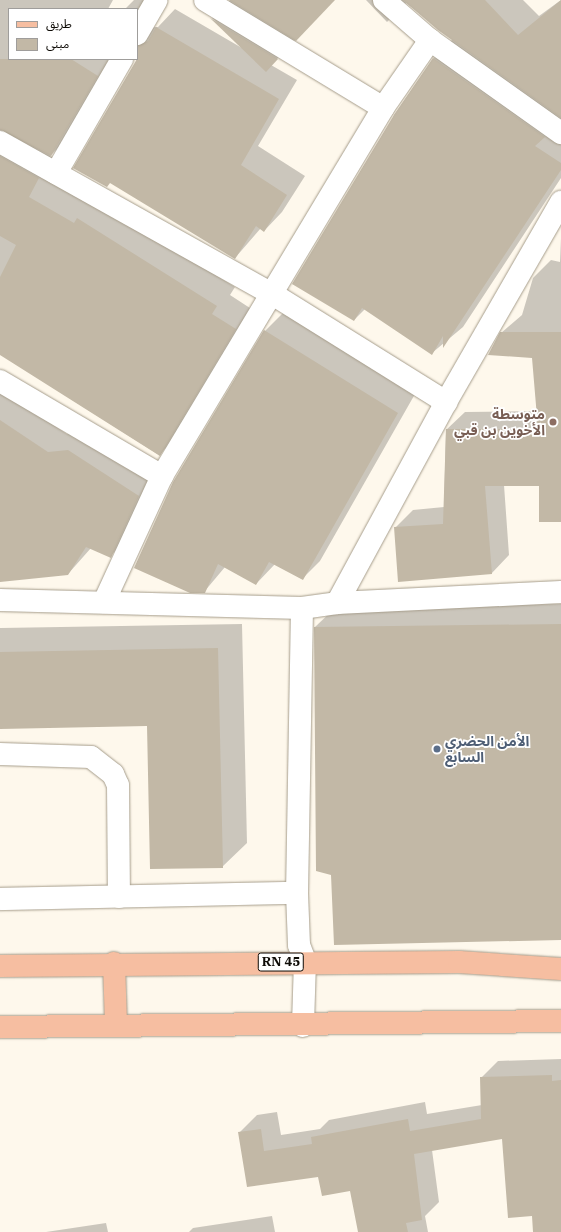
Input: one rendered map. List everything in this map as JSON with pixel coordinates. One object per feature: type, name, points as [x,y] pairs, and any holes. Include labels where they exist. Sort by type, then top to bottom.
[{"type":"main road","name":"RN 45","points":[[0,966],[305,961],[459,962],[561,969]]},
{"type":"main road","points":[[114,963],[116,1023]]},
{"type":"main road","points":[[0,1027],[116,1023],[224,1028],[561,1021]]},
{"type":"street","points":[[138,32],[157,0]]},
{"type":"street","points":[[205,0],[384,108]]},
{"type":"street","points":[[384,0],[430,40],[561,133]]},
{"type":"street","points":[[104,602],[162,476],[274,295],[384,108],[430,40]]},
{"type":"street","points":[[56,173],[121,60]]},
{"type":"street","points":[[0,142],[274,295],[446,402]]},
{"type":"street","points":[[337,603],[446,402],[561,202]]},
{"type":"street","points":[[0,380],[162,476]]},
{"type":"street","points":[[0,600],[302,608],[337,603],[561,592]]},
{"type":"street","points":[[302,608],[297,893],[299,945],[305,961],[303,1026]]},
{"type":"street","points":[[0,754],[91,757],[113,774],[118,784],[120,897]]},
{"type":"street","points":[[0,899],[297,893]]},
{"type":"building","points":[[229,0],[335,0],[296,41]]},
{"type":"building","points":[[403,0],[485,0],[518,35],[561,0],[561,118],[438,30]]},
{"type":"building","points":[[210,18],[278,59],[266,72]]},
{"type":"building","points":[[156,27],[279,99],[241,165],[287,195],[264,232],[256,226],[235,259],[110,183],[107,187],[73,168],[136,60],[138,60],[138,46],[148,41]]},
{"type":"building","points":[[433,58],[545,137],[535,146],[561,163],[561,170],[443,348],[443,336],[432,355],[362,308],[354,321],[292,284],[394,115]]},
{"type":"building","points":[[0,59],[73,60],[98,76],[51,156],[0,130]]},
{"type":"building","points":[[0,156],[39,178],[29,197],[74,223],[77,218],[217,306],[212,314],[236,329],[160,456],[0,355],[0,277],[16,245],[0,236]]},
{"type":"building","points":[[264,330],[398,413],[303,580],[269,562],[256,585],[218,564],[205,593],[190,593],[134,568],[173,482]]},
{"type":"building","points":[[500,332],[561,332],[561,522],[539,522],[539,486],[485,486],[492,574],[398,582],[394,527],[443,524],[446,429],[538,429],[532,358],[488,355]]},
{"type":"building","points":[[0,420],[48,452],[68,450],[139,496],[111,558],[86,547],[68,575],[0,582]]},
{"type":"building","name":"الأمن الحضري السابع","points":[[561,624],[561,940],[334,945],[331,875],[316,871],[314,627]]},
{"type":"building","points":[[218,648],[223,868],[150,869],[147,726],[0,729],[0,652]]},
{"type":"building","points":[[552,1075],[552,1081],[561,1080],[561,1232],[533,1232],[532,1216],[508,1218],[502,1139],[414,1154],[422,1220],[406,1223],[408,1232],[358,1232],[350,1191],[322,1196],[318,1177],[247,1187],[238,1132],[261,1129],[264,1151],[312,1144],[311,1137],[408,1119],[410,1131],[481,1119],[480,1077]]},
{"type":"place","name":"متوسطة الأخوين بن قبي","points":[[553,422]]},
{"type":"place","name":"الأمن الحضري السابع","points":[[437,749]]}]
